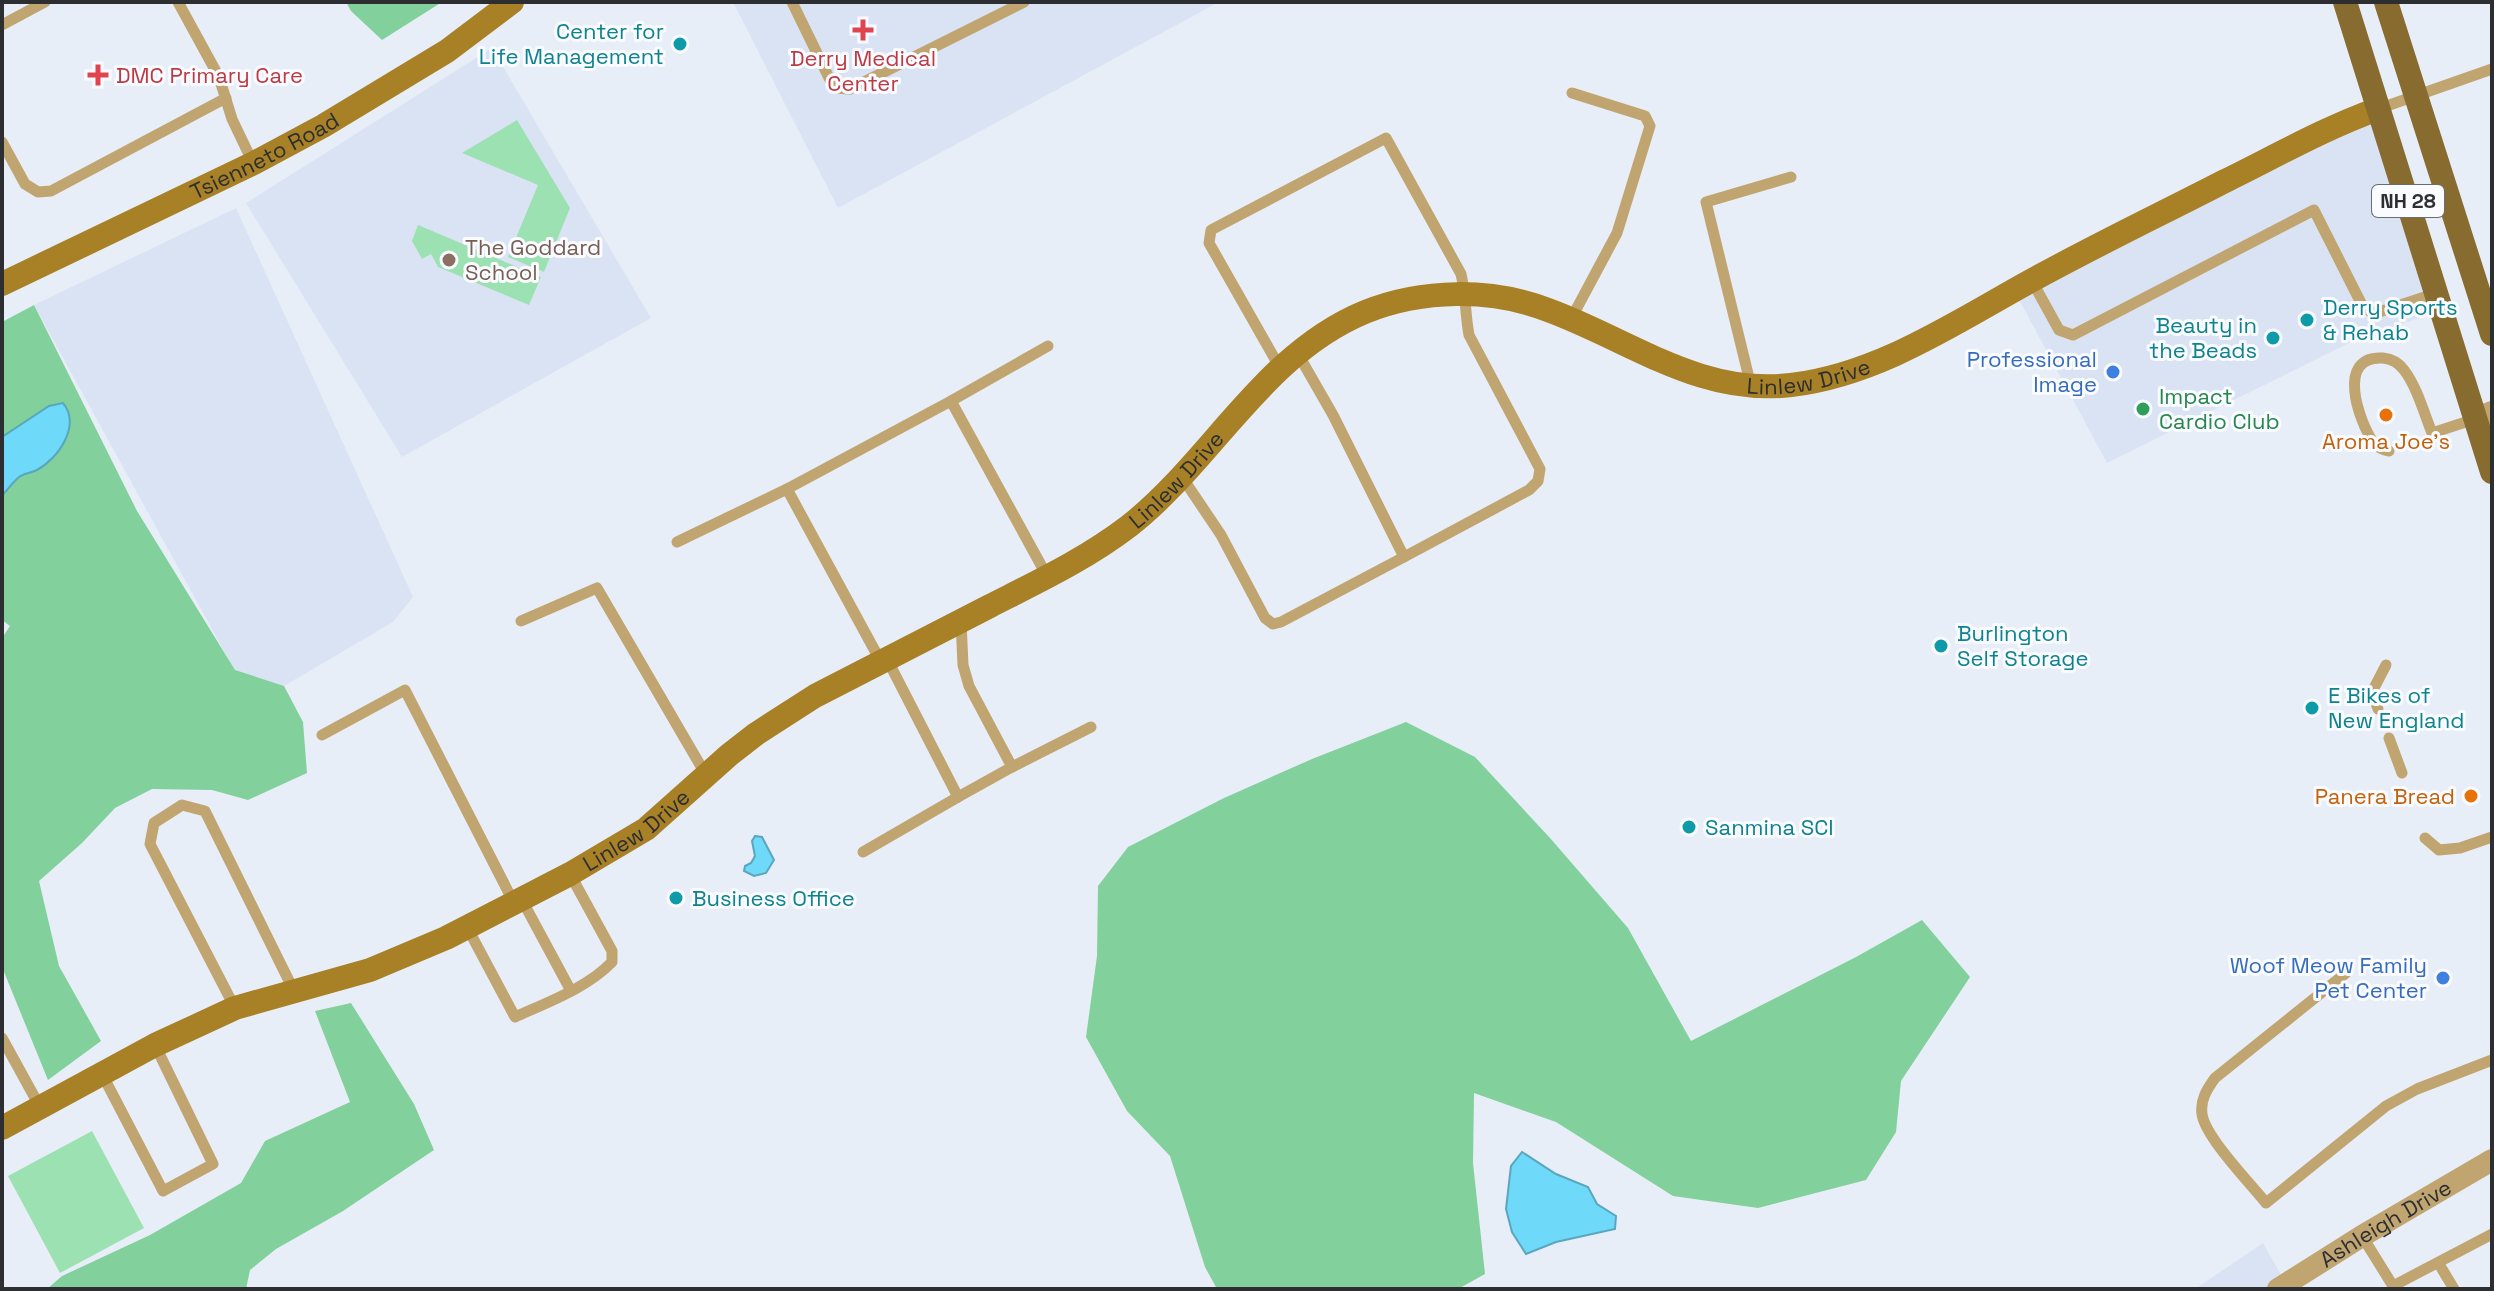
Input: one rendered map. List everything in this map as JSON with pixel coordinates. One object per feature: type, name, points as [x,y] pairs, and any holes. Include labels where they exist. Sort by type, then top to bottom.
[{"type":"main road","name":"NH 28","points":[[2345,2],[2437,293],[2484,416],[2492,472]]},
{"type":"main road","name":"NH 28","points":[[2386,2],[2492,334]]},
{"type":"street","name":"Tsienneto Road","points":[[2,284],[254,163],[398,82],[447,51],[512,2]]},
{"type":"street","name":"Linlew Drive","points":[[2,1128],[155,1045],[235,1008],[370,970],[467,927],[570,874],[646,829],[738,748],[785,714],[1079,560],[1128,527],[1182,477],[1289,360],[1338,326],[1365,312],[1419,297],[1466,294],[1519,301],[1570,319],[1679,370],[1715,381],[1751,387],[1787,386],[1823,380],[1926,339],[2031,281],[2336,125],[2378,109]]},
{"type":"street","name":"Ashleigh Drive","points":[[2278,1289],[2492,1160]]},
{"type":"lane","points":[[2,25],[45,2]]},
{"type":"lane","points":[[178,2],[219,77],[232,119],[254,163]]},
{"type":"lane","points":[[792,2],[834,88],[850,89],[1024,2]]},
{"type":"lane","points":[[2378,109],[2492,69]]},
{"type":"lane","points":[[1570,319],[1617,233],[1650,126],[1645,116],[1572,93]]},
{"type":"lane","points":[[2,142],[25,184],[38,192],[51,191],[226,98]]},
{"type":"lane","points":[[1182,477],[1221,535],[1265,618],[1273,624],[1281,622],[1404,557],[1529,490],[1538,481],[1540,469],[1469,335],[1461,274],[1386,138],[1211,230],[1209,243],[1289,360],[1333,415],[1404,557]]},
{"type":"lane","points":[[1751,387],[1706,202],[1791,177]]},
{"type":"lane","points":[[2031,281],[2059,330],[2073,335],[2314,210],[2363,307],[2379,312],[2437,293]]},
{"type":"lane","points":[[677,542],[787,489],[1048,346]]},
{"type":"lane","points":[[2389,451],[2380,449],[2373,442],[2355,397],[2357,370],[2374,358],[2389,358],[2407,372],[2432,433],[2484,416]]},
{"type":"lane","points":[[951,401],[1047,577]]},
{"type":"lane","points":[[787,489],[958,797]]},
{"type":"lane","points":[[521,621],[597,588],[706,776]]},
{"type":"lane","points":[[961,621],[963,665],[969,686],[1012,767]]},
{"type":"lane","points":[[2378,709],[2372,692],[2386,665]]},
{"type":"lane","points":[[322,735],[405,690],[518,902],[571,991]]},
{"type":"lane","points":[[863,852],[1012,767],[1091,727]]},
{"type":"lane","points":[[2389,738],[2402,773]]},
{"type":"lane","points":[[235,1008],[150,844],[154,823],[182,805],[205,811],[294,991]]},
{"type":"lane","points":[[2425,838],[2439,850],[2460,848],[2492,837]]},
{"type":"lane","points":[[467,927],[515,1017],[571,991],[604,970],[612,962],[612,951],[570,874]]},
{"type":"lane","points":[[2346,973],[2215,1078],[2202,1101],[2202,1116],[2209,1133],[2266,1203],[2386,1106],[2417,1089],[2492,1060]]},
{"type":"lane","points":[[2,1038],[40,1107]]},
{"type":"lane","points":[[102,1074],[163,1191],[213,1164],[155,1045]]},
{"type":"lane","points":[[2362,1236],[2391,1288],[2492,1234]]},
{"type":"lane","points":[[2439,1264],[2454,1289]]},
{"type":"shaded area","points":[[733,2],[1219,2],[838,208]]},
{"type":"shaded area","name":"The Goddard School","points":[[492,48],[651,318],[402,457],[246,203]]},
{"type":"shaded area","points":[[2378,109],[2442,310],[2355,340],[2107,463],[2016,294]]},
{"type":"shaded area","points":[[236,208],[413,597],[393,622],[284,686],[235,671],[34,305]]},
{"type":"shaded area","points":[[2263,1243],[2289,1289],[2195,1289]]},
{"type":"green space","points":[[346,2],[442,2],[382,40],[351,11]]},
{"type":"green space","points":[[517,120],[570,208],[544,272],[508,257],[538,185],[462,153]]},
{"type":"green space","points":[[418,225],[541,277],[529,305],[438,267],[431,254],[422,259],[412,241]]},
{"type":"green space","points":[[34,305],[137,511],[235,670],[284,686],[303,722],[307,773],[248,800],[212,790],[152,789],[115,808],[39,881],[59,966],[101,1041],[48,1080],[2,967],[2,638],[10,626],[2,620],[2,322]]},
{"type":"green space","points":[[1406,722],[1475,757],[1550,838],[1628,928],[1691,1041],[1922,920],[1970,977],[1901,1081],[1896,1132],[1866,1180],[1758,1208],[1673,1196],[1556,1122],[1474,1093],[1473,1163],[1485,1274],[1458,1289],[1217,1289],[1205,1267],[1170,1156],[1127,1111],[1086,1037],[1097,956],[1098,886],[1128,847],[1224,798]]},
{"type":"green space","points":[[351,1003],[414,1104],[434,1150],[343,1211],[276,1249],[250,1270],[246,1289],[47,1289],[62,1276],[150,1235],[241,1183],[265,1141],[350,1102],[315,1011]]},
{"type":"green space","points":[[92,1131],[144,1228],[60,1273],[8,1176]]},
{"type":"water","points":[[63,403],[70,421],[60,449],[45,465],[19,477],[2,496],[2,437],[49,406]]},
{"type":"water","points":[[755,836],[762,837],[774,860],[766,873],[754,876],[744,871],[755,856],[752,841]]},
{"type":"water","points":[[1522,1152],[1556,1174],[1588,1187],[1597,1204],[1616,1216],[1615,1229],[1556,1242],[1526,1254],[1512,1232],[1506,1209],[1511,1166]]},
{"type":"place","name":"Derry Medical Center","points":[[863,30]]},
{"type":"place","name":"Center for Life Management","points":[[680,44]]},
{"type":"place","name":"DMC Primary Care","points":[[98,75]]},
{"type":"place","name":"The Goddard School","points":[[449,260]]},
{"type":"place","name":"Derry Sports & Rehab","points":[[2307,320]]},
{"type":"place","name":"Beauty in the Beads","points":[[2273,338]]},
{"type":"place","name":"Professional Image","points":[[2113,372]]},
{"type":"place","name":"Impact Cardio Club","points":[[2143,409]]},
{"type":"place","name":"Aroma Joe's","points":[[2386,415]]},
{"type":"place","name":"Burlington Self Storage","points":[[1941,646]]},
{"type":"place","name":"E Bikes of New England","points":[[2312,708]]},
{"type":"place","name":"Panera Bread","points":[[2471,796]]},
{"type":"place","name":"Sanmina SCI","points":[[1689,827]]},
{"type":"place","name":"Business Office","points":[[676,898]]},
{"type":"place","name":"Woof Meow Family Pet Center","points":[[2443,978]]}]
